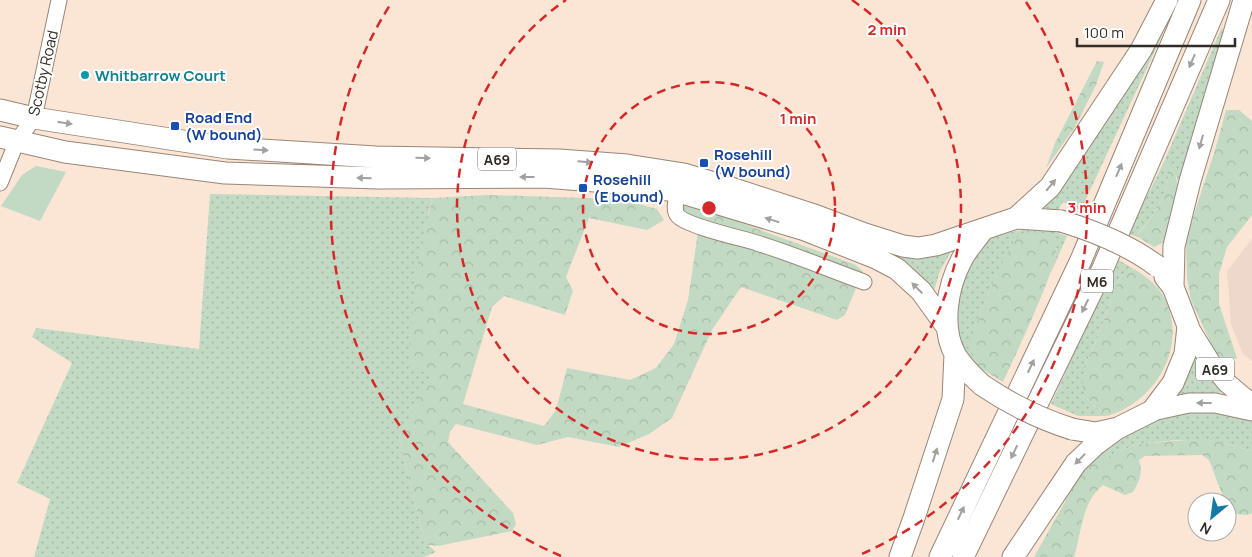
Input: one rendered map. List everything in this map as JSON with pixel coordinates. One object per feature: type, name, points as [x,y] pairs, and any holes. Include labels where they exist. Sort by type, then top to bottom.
[{"type":"highway","points":[[900,557],[954,399],[955,354],[946,327],[948,294],[962,259],[982,231],[1016,218],[1050,187],[1093,126],[1141,50],[1167,0]]},
{"type":"highway","name":"M6","points":[[940,557],[1081,260],[1190,0]]},
{"type":"highway","name":"M6","points":[[963,557],[1103,268],[1219,0]]},
{"type":"highway","points":[[1173,287],[1174,246],[1190,180],[1244,0]]},
{"type":"highway","name":"A69","points":[[0,110],[34,118],[228,148],[376,157],[559,160],[627,165],[681,183],[876,258],[897,269],[921,291],[946,327]]},
{"type":"highway","name":"A69","points":[[9,139],[65,152],[226,174],[378,178],[544,177],[634,184],[681,183],[740,191],[903,246],[918,248],[936,245],[982,231]]},
{"type":"highway","name":"A69","points":[[955,354],[965,369],[982,385],[1003,399],[1053,423],[1072,429],[1096,433],[1118,428],[1152,411],[1173,383],[1185,354],[1188,326],[1173,287],[1157,266],[1142,255],[1094,232],[1061,221],[1016,218]]},
{"type":"highway","points":[[1013,557],[1076,463],[1096,444],[1118,428]]},
{"type":"main road","name":"A69","points":[[1188,326],[1211,364],[1227,383],[1252,404]]},
{"type":"main road","name":"A69","points":[[1152,411],[1189,403],[1215,403],[1252,411]]},
{"type":"street","name":"Scotby Road","points":[[0,182],[9,139],[34,118],[59,0]]},
{"type":"street","points":[[681,183],[675,210],[677,215],[683,220],[757,243],[864,282]]},
{"type":"shaded area","points":[[1252,239],[1252,361],[1243,354],[1231,325],[1227,271]]},
{"type":"green space","points":[[1175,0],[1160,40],[1080,212],[1063,202],[1058,210],[1035,208]]},
{"type":"green space","points":[[1222,27],[1223,33],[1181,194],[1177,177],[1164,166],[1168,176],[1165,193],[1161,201],[1148,222],[1138,233],[1138,237],[1128,234],[1163,164]]},
{"type":"green space","points":[[1097,61],[1104,62],[1096,85],[1075,127],[1046,168],[1055,143]]},
{"type":"green space","points":[[1226,110],[1239,110],[1252,121],[1252,215],[1227,247],[1219,274],[1219,304],[1237,358],[1226,362],[1218,359],[1191,300],[1187,278],[1186,239]]},
{"type":"green space","points":[[1171,161],[1181,194],[1166,241],[1154,247],[1138,237],[1138,234],[1153,215],[1165,193],[1168,176],[1164,166],[1166,162]]},
{"type":"green space","points":[[36,166],[66,172],[40,221],[1,206],[22,175]]},
{"type":"green space","points":[[210,194],[432,198],[428,214],[431,376],[399,438],[423,535],[428,545],[436,552],[424,557],[34,557],[50,499],[17,483],[72,363],[32,337],[36,328],[199,349]]},
{"type":"green space","points":[[488,195],[628,201],[657,209],[664,220],[647,230],[589,218],[566,277],[573,291],[565,315],[504,296],[492,307],[463,404],[544,426],[556,410],[567,368],[630,380],[656,368],[674,344],[688,300],[698,232],[680,213],[683,202],[854,264],[863,271],[845,315],[837,320],[741,287],[712,330],[672,418],[649,434],[619,447],[568,437],[537,445],[456,424],[450,432],[448,442],[513,513],[516,524],[512,531],[438,546],[428,545],[423,535],[399,438],[430,376],[408,363],[416,271],[432,198]]},
{"type":"green space","points":[[1038,227],[1067,236],[1051,273],[1057,248],[996,275],[973,332],[975,365],[959,350],[949,292],[980,243],[1004,233]]},
{"type":"green space","points":[[1028,230],[1041,232],[1052,239],[1056,247],[1055,257],[1051,272],[1025,335],[1003,382],[975,365],[970,350],[973,332],[996,275],[1015,239]]},
{"type":"green space","points":[[954,247],[940,271],[933,294],[895,264],[897,252]]},
{"type":"green space","points":[[1117,259],[1134,269],[1125,273],[1118,281],[1097,339],[1084,367],[1087,399],[1107,416],[1078,416],[1051,404]]},
{"type":"green space","points":[[1134,269],[1150,280],[1162,294],[1170,312],[1173,331],[1171,350],[1164,368],[1154,384],[1141,398],[1125,409],[1107,416],[1087,399],[1082,386],[1084,367],[1097,339],[1118,281],[1125,273]]},
{"type":"green space","points":[[1192,348],[1208,376],[1221,391],[1219,394],[1196,393],[1170,400]]},
{"type":"green space","points":[[1191,407],[1252,420],[1252,451],[1221,442],[1178,440],[1136,444],[1111,456],[1088,460],[1117,434]]},
{"type":"green space","points":[[1200,439],[1221,442],[1252,451],[1252,513],[1247,515],[1237,514],[1237,492],[1221,492],[1209,460],[1202,455],[1145,456],[1139,460],[1140,476],[1133,492],[1125,495],[1103,485],[1090,500],[1083,518],[1074,557],[1034,557],[1066,500],[1069,485],[1088,460],[1110,456],[1136,444]]},
{"type":"place","name":"Whitbarrow Court","points":[[85,75]]},
{"type":"place","name":"Road End (W bound)","points":[[175,126]]},
{"type":"place","name":"Rosehill (W bound)","points":[[704,163]]},
{"type":"place","name":"Rosehill (E bound)","points":[[583,188]]}]
